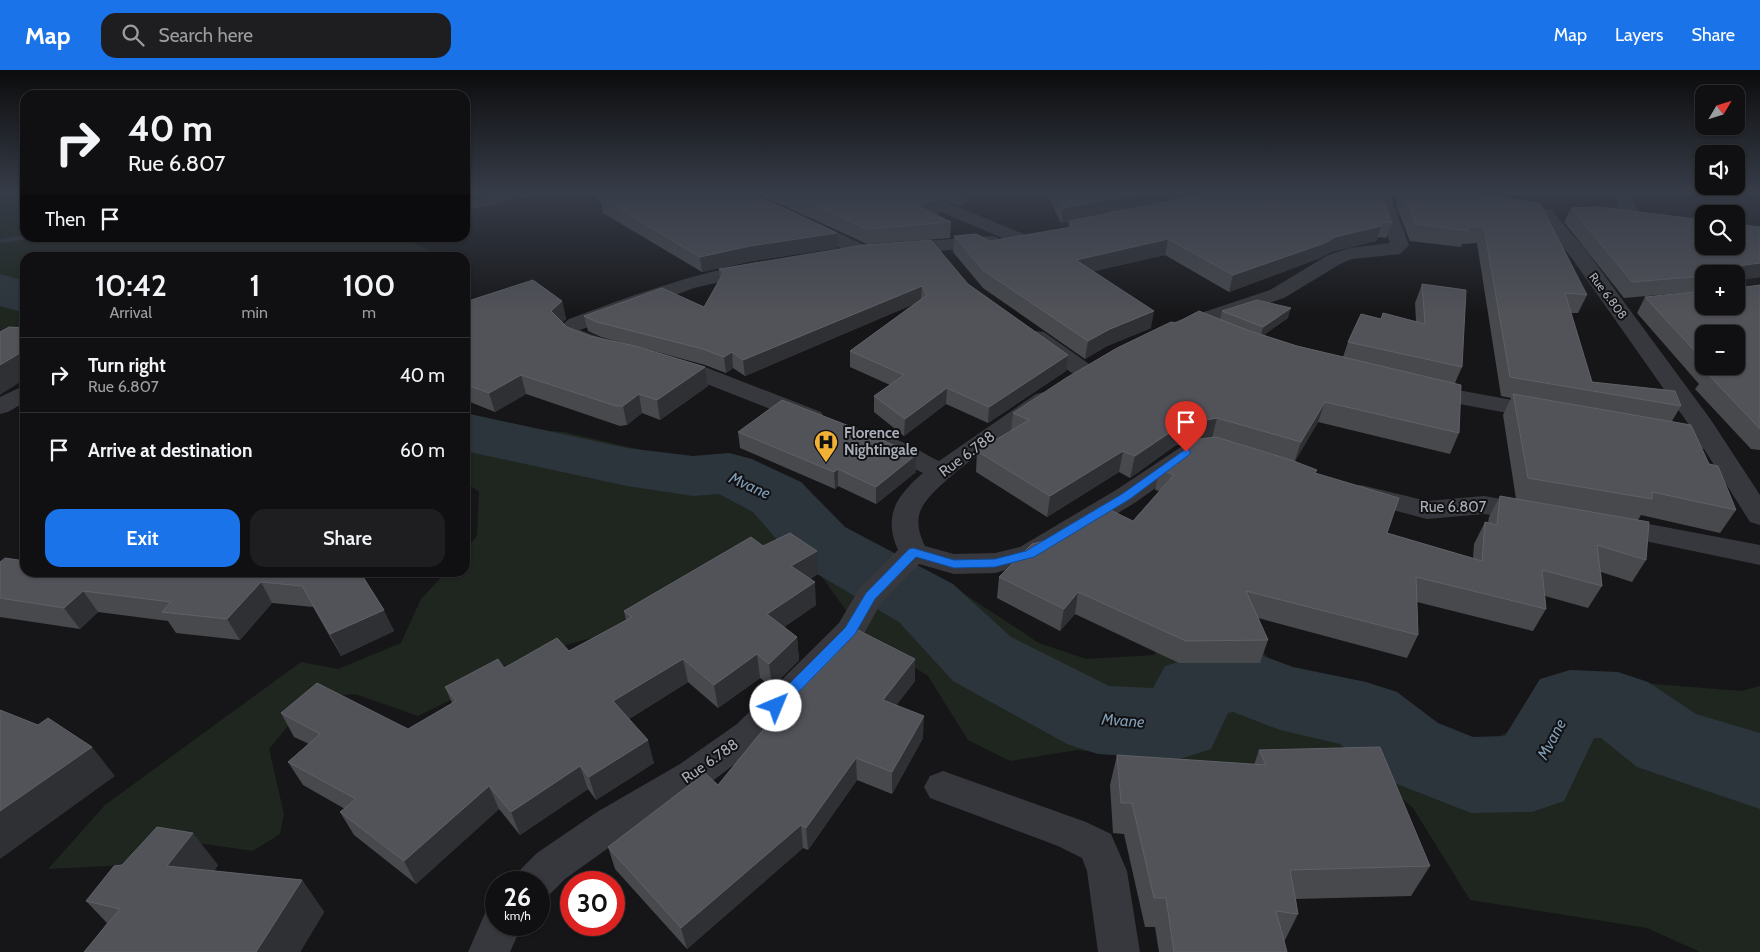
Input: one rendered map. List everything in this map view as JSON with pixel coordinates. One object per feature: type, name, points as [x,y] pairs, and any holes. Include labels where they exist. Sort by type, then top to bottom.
[{"type":"street","points":[[824,233],[864,252]]},
{"type":"street","points":[[1006,233],[1020,239]]},
{"type":"street","points":[[1154,336],[1195,320],[1278,294],[1335,259],[1350,254],[1393,250],[1400,245],[1399,233]]},
{"type":"street","name":"Rue 6.808","points":[[1561,233],[1578,253],[1591,274],[1627,306],[1760,516]]},
{"type":"street","points":[[836,256],[1039,236]]},
{"type":"street","points":[[936,246],[953,266]]},
{"type":"street","points":[[619,351],[592,344],[571,334],[568,328],[576,323],[706,279],[770,266]]},
{"type":"street","points":[[1195,320],[1225,336]]},
{"type":"street","name":"Rue 6.788","points":[[546,871],[611,824],[693,775],[749,734],[850,631],[870,596],[905,559],[906,511],[917,494],[941,472],[1078,376],[1022,326]]},
{"type":"street","points":[[654,360],[697,372],[832,424]]},
{"type":"street","points":[[1406,386],[1566,417]]},
{"type":"street","points":[[0,407],[20,395]]},
{"type":"street","points":[[1640,430],[1714,443]]},
{"type":"street","points":[[859,434],[941,472]]},
{"type":"street","points":[[905,559],[954,564],[995,563],[1030,554],[1126,496],[1186,452],[1212,448]]},
{"type":"street","name":"Rue 6.807","points":[[1338,487],[1427,510],[1484,505],[1551,516]]},
{"type":"street","points":[[1590,522],[1760,555]]},
{"type":"street","points":[[943,787],[1072,834],[1097,846],[1107,871],[1119,952]]},
{"type":"street","points":[[489,952],[495,936]]},
{"type":"shaded area","points":[[0,233],[20,233],[20,242],[413,242],[435,252],[20,252],[20,341],[0,347]]},
{"type":"shaded area","points":[[470,422],[477,425],[564,432],[646,451],[677,464],[702,484],[793,511],[851,537],[880,554],[872,572],[901,590],[928,580],[957,589],[1039,643],[1086,659],[1154,655],[1170,634],[1251,637],[1276,667],[1344,688],[1433,739],[1458,744],[1491,740],[1617,681],[1741,691],[1760,686],[1760,952],[1700,952],[1647,928],[1470,900],[1413,808],[1372,773],[1148,758],[1077,750],[1010,761],[968,740],[928,676],[863,634],[819,573],[786,554],[630,627],[559,647],[418,716],[355,694],[311,698],[269,749],[284,814],[280,834],[253,851],[184,841],[126,865],[48,869],[105,805],[301,662],[338,669],[401,643],[421,599],[441,577],[470,577],[470,544],[477,536],[479,492],[470,486]]},
{"type":"building","points":[[660,233],[836,233],[750,246],[700,257]]},
{"type":"building","points":[[1036,233],[1351,233],[1335,237],[1325,243],[1233,275],[1168,239],[1076,260],[1154,311],[1110,329],[1088,341],[984,271],[954,236],[976,234],[990,241]]},
{"type":"building","points":[[1485,233],[1555,233],[1587,295],[1565,293],[1592,382],[1675,391],[1681,406],[1510,377]]},
{"type":"building","points":[[1592,233],[1695,233],[1695,255],[1745,255],[1745,233],[1760,233],[1760,263],[1745,265],[1695,265],[1695,277],[1632,282]]},
{"type":"building","points":[[931,240],[968,284],[1068,355],[989,407],[947,388],[905,419],[874,396],[904,375],[850,351],[927,295],[922,286],[743,360],[732,352],[724,357],[703,349],[597,322],[584,316],[662,288],[704,307],[724,272],[719,269],[864,245]]},
{"type":"building","points":[[533,280],[562,301],[551,311],[567,327],[590,336],[635,346],[705,367],[657,400],[639,394],[623,406],[616,406],[521,375],[489,393],[470,386],[470,300]]},
{"type":"building","points":[[1745,283],[1746,287],[1760,285],[1760,429],[1709,375],[1745,375],[1745,325],[1695,325],[1695,351],[1645,297],[1695,292],[1695,315],[1745,315]]},
{"type":"building","points":[[1422,284],[1466,290],[1462,367],[1348,342],[1361,314],[1381,319],[1383,313],[1425,324]]},
{"type":"building","points":[[1257,300],[1291,308],[1263,327],[1222,311]]},
{"type":"building","points":[[1199,311],[1247,330],[1297,346],[1461,385],[1459,433],[1325,402],[1301,442],[1217,418],[1181,425],[1135,456],[1123,451],[1050,496],[977,451],[1029,420],[1013,413],[1066,378],[1117,348]]},
{"type":"building","points":[[9,327],[20,328],[20,353],[0,365],[0,332]]},
{"type":"building","points":[[1513,394],[1691,425],[1709,464],[1718,466],[1736,510],[1652,492],[1652,499],[1528,478]]},
{"type":"building","points":[[782,400],[862,431],[916,455],[876,487],[838,469],[834,472],[738,432]]},
{"type":"building","points":[[1216,437],[1291,460],[1317,470],[1315,473],[1399,498],[1387,533],[1482,561],[1485,522],[1497,525],[1500,496],[1649,522],[1646,560],[1597,545],[1602,586],[1542,570],[1546,609],[1416,577],[1418,635],[1246,591],[1268,640],[1186,641],[1078,592],[1064,609],[999,577],[1032,544],[1044,541],[1102,506],[1133,521],[1174,475],[1160,469],[1200,439]]},
{"type":"building","points":[[790,533],[817,551],[791,566],[815,582],[767,614],[797,637],[769,664],[757,654],[714,685],[683,659],[613,701],[648,740],[589,777],[580,766],[511,812],[489,786],[404,861],[340,812],[356,799],[288,762],[320,734],[281,713],[317,683],[408,729],[456,701],[445,687],[498,659],[504,668],[557,638],[569,651],[632,617],[624,611],[751,537],[763,546]]},
{"type":"building","points":[[5,558],[20,560],[20,577],[363,577],[384,610],[330,634],[302,586],[261,582],[227,619],[162,612],[171,602],[83,591],[64,608],[0,598],[0,562]]},
{"type":"building","points":[[856,629],[915,659],[883,700],[924,716],[892,772],[856,758],[806,828],[801,825],[681,928],[608,847],[705,773],[718,785],[798,687],[796,686],[823,658],[829,662]]},
{"type":"building","points":[[0,710],[38,725],[48,718],[92,747],[0,811]]},
{"type":"building","points":[[1380,747],[1430,866],[1290,870],[1298,914],[1276,911],[1287,952],[1174,952],[1166,898],[1154,898],[1132,803],[1121,803],[1117,755],[1266,765],[1259,750]]},
{"type":"building","points":[[157,827],[193,833],[167,866],[302,880],[256,952],[84,952],[120,909],[86,901],[114,866],[122,865]]},
{"type":"waterway","points":[[0,241],[20,238]]},
{"type":"waterway","name":"Mvane","points":[[0,289],[20,296]]},
{"type":"waterway","name":"Mvane","points":[[470,433],[627,467],[693,476],[729,473],[777,497],[820,544],[926,603],[982,659],[1098,720],[1180,724],[1195,689],[1239,679],[1280,697],[1366,716],[1406,749],[1471,775],[1532,774],[1549,738],[1570,703],[1618,706],[1642,721],[1668,742],[1760,771]]},
{"type":"place","name":"Florence Nightingale","points":[[826,463]]},
{"type":"route","points":[[776,706],[850,631],[870,596],[913,552],[954,564],[995,563],[1030,554],[1126,496],[1186,452]]}]
